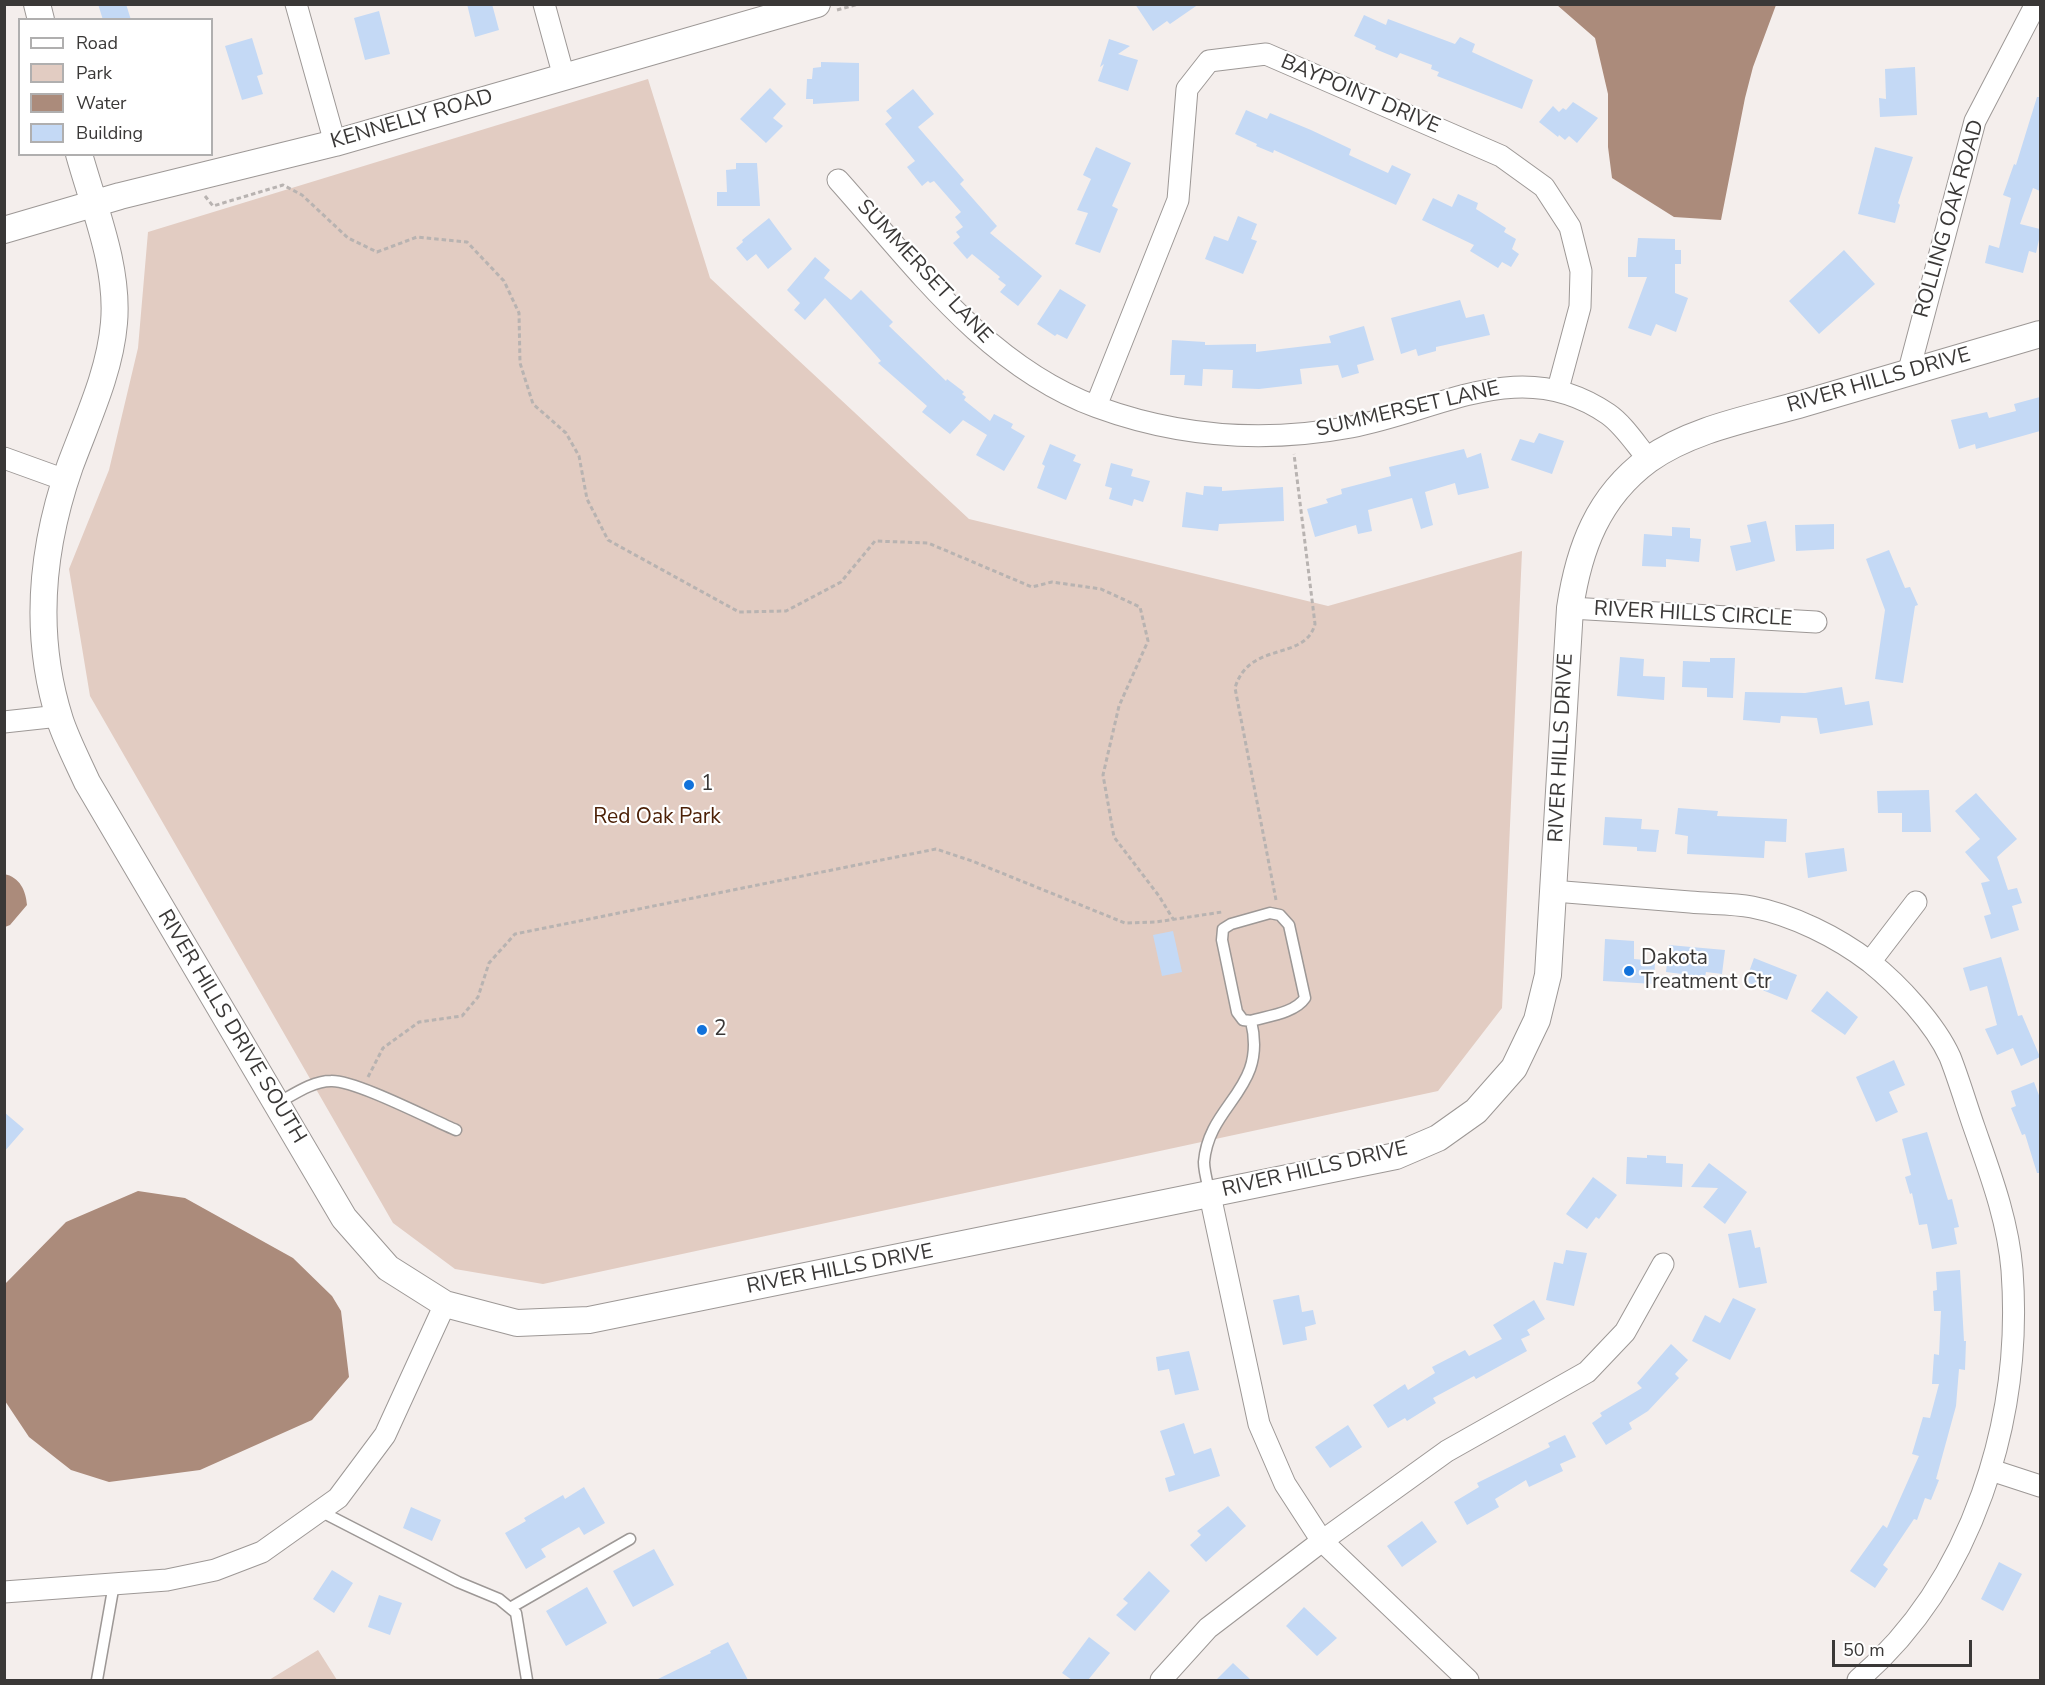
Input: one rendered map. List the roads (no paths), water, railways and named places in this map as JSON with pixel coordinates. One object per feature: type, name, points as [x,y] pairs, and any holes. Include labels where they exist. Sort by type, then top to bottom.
[{"type":"street","points":[[296,4],[334,143]]},
{"type":"street","points":[[544,4],[564,77]]},
{"type":"street","name":"KENNELLY ROAD","points":[[4,230],[93,204],[334,143],[817,4]]},
{"type":"street","name":"ROLLING OAK ROAD","points":[[1908,374],[1975,121],[2036,4]]},
{"type":"street","name":"BAYPOINT DRIVE","points":[[1096,406],[1178,200],[1187,89],[1209,61],[1266,54],[1501,156],[1544,187],[1570,226],[1581,271],[1580,307],[1558,389]]},
{"type":"street","name":"RIVER HILLS DRIVE SOUTH","points":[[80,156],[111,271],[114,322],[106,365],[65,480],[45,558],[43,639],[59,716],[87,782],[344,1218],[388,1268],[445,1304]]},
{"type":"street","name":"SUMMERSET LANE","points":[[838,180],[974,331],[1034,376],[1096,406],[1182,431],[1272,437],[1353,426],[1498,386],[1558,389],[1610,415],[1649,460]]},
{"type":"street","name":"RIVER HILLS DRIVE","points":[[445,1304],[517,1323],[589,1320],[1396,1156],[1438,1138],[1476,1111],[1514,1068],[1538,1020],[1548,975],[1570,608],[1576,565],[1592,525],[1617,489],[1649,460],[1702,433],[2040,334]]},
{"type":"street","points":[[4,458],[65,480]]},
{"type":"street","name":"RIVER HILLS CIRCLE","points":[[1570,608],[1816,622]]},
{"type":"street","points":[[4,722],[59,716]]},
{"type":"street","points":[[1554,891],[1752,907],[1817,929],[1870,962],[1914,1004],[1949,1055],[1999,1197],[2012,1267],[2014,1339],[2005,1410],[1991,1470],[1961,1543],[1926,1605],[1887,1655],[1858,1680]]},
{"type":"street","points":[[1870,962],[1916,902]]},
{"type":"street","points":[[1210,1195],[1259,1424],[1286,1484],[1322,1540],[1468,1680]]},
{"type":"street","points":[[1161,1680],[1208,1628],[1322,1540],[1447,1451],[1587,1372],[1625,1332],[1664,1264]]},
{"type":"street","points":[[4,1592],[167,1580],[215,1570],[262,1552],[338,1498],[385,1435],[445,1304]]},
{"type":"street","points":[[1991,1470],[2040,1486]]},
{"type":"lane","points":[[1270,913],[1280,915],[1289,925],[1305,998],[1301,1004],[1292,1009],[1251,1021],[1243,1020],[1237,1012],[1222,940],[1223,929],[1231,924],[1270,913]]},
{"type":"lane","points":[[1210,1195],[1204,1164],[1208,1146],[1226,1109],[1248,1077],[1256,1049],[1251,1021]]},
{"type":"lane","points":[[276,1104],[322,1082],[334,1081],[362,1089],[456,1130]]},
{"type":"lane","points":[[320,1510],[458,1582],[499,1599],[510,1608],[516,1613],[527,1680]]},
{"type":"lane","points":[[510,1608],[630,1539]]},
{"type":"lane","points":[[97,1680],[114,1584]]},
{"type":"water","points":[[1557,5],[1776,5],[1753,67],[1745,98],[1721,220],[1674,217],[1612,178],[1608,147],[1608,94],[1595,38]]},
{"type":"water","points":[[4,874],[14,878],[21,885],[27,905],[10,925],[5,927]]},
{"type":"water","points":[[138,1191],[185,1198],[293,1258],[332,1296],[341,1311],[349,1377],[312,1420],[200,1470],[109,1482],[71,1470],[29,1437],[5,1401],[5,1284],[66,1222]]},
{"type":"place","name":"1","points":[[689,785]]},
{"type":"place","name":"Dakota Treatment Ctr","points":[[1629,971]]},
{"type":"place","name":"2","points":[[702,1030]]},
{"type":"park label","name":"Red Oak Park","points":[[657,818]]}]
